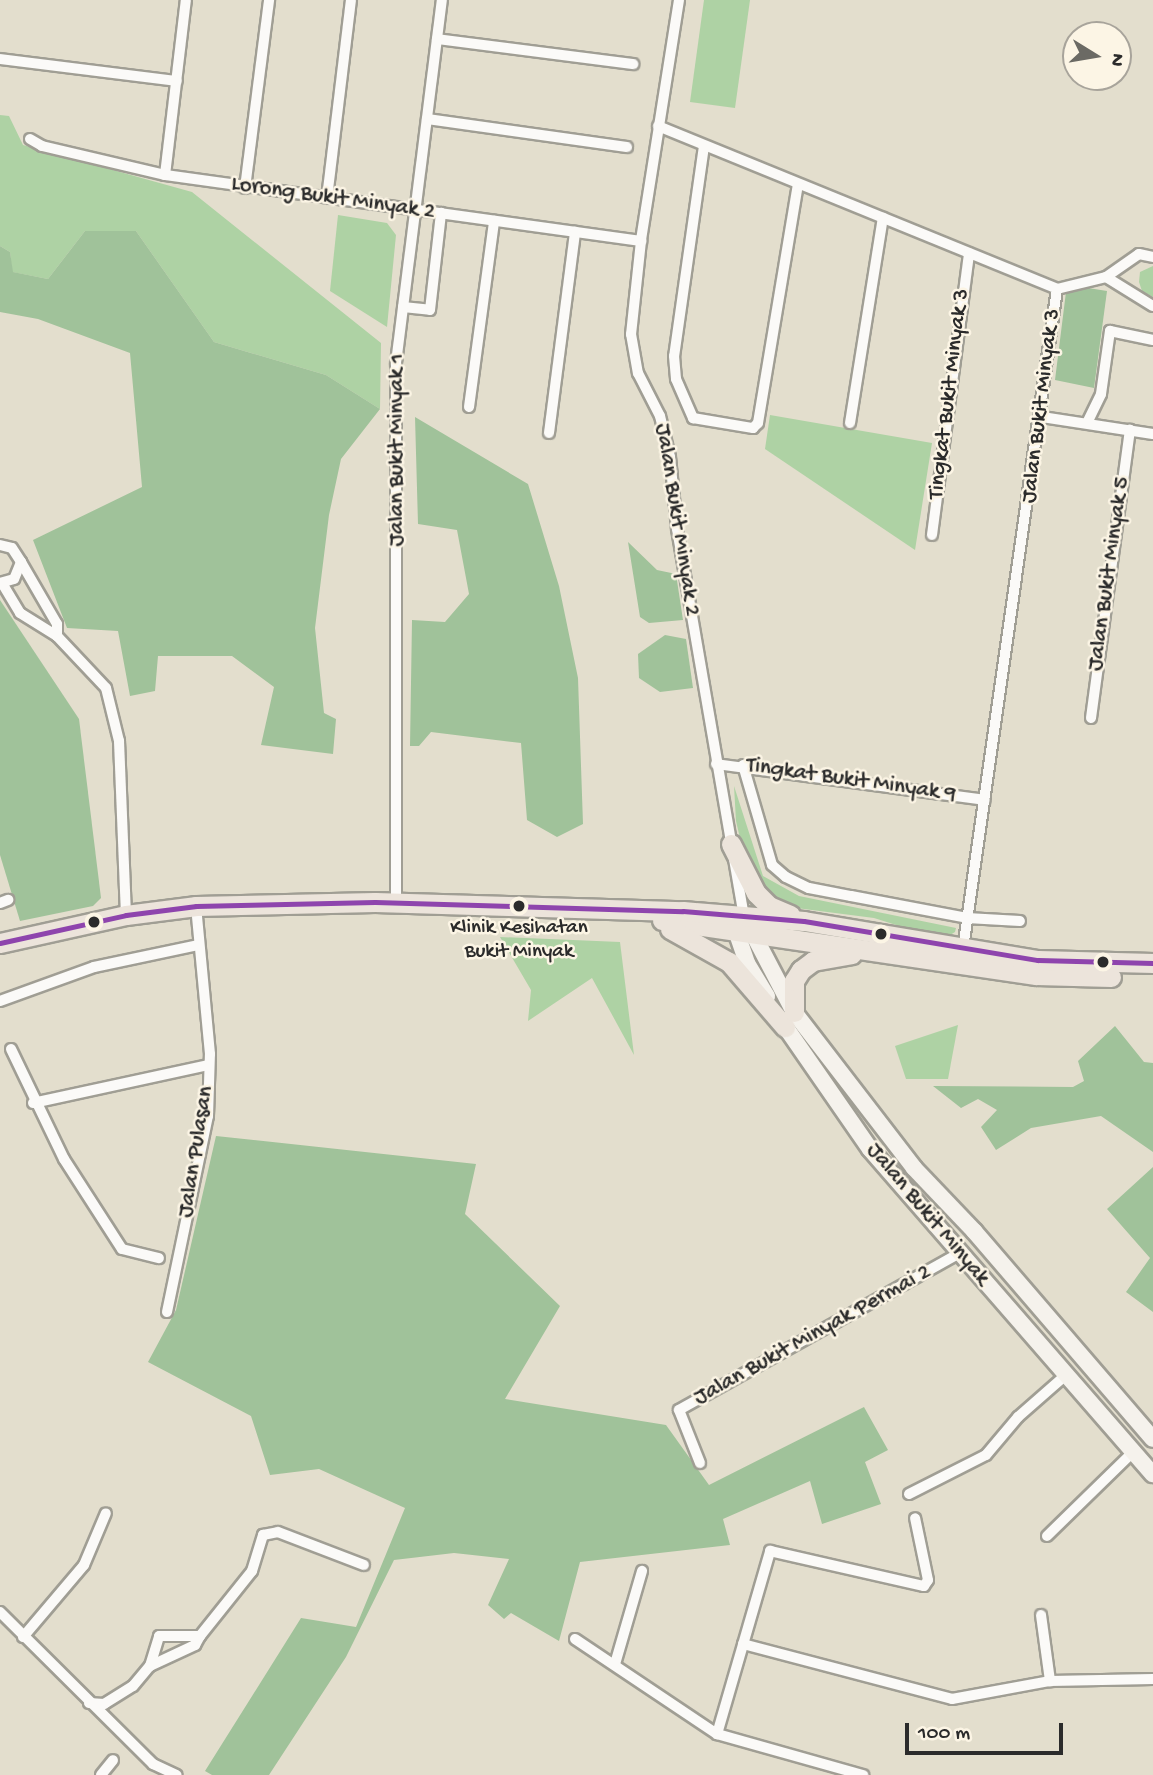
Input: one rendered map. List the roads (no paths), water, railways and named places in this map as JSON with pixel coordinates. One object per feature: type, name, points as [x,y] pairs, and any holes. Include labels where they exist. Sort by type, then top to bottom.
[{"type":"highway","points":[[731,844],[756,893],[769,906],[804,921]]},
{"type":"highway","points":[[0,943],[126,915],[196,906],[396,903],[610,909],[737,922],[804,921],[962,949],[1070,963],[1153,963]]},
{"type":"highway","points":[[610,909],[666,927],[718,954],[790,1020]]},
{"type":"highway","points":[[737,922],[756,936],[873,950],[1045,976],[1153,975]]},
{"type":"highway","points":[[790,1020],[794,981],[801,970],[813,961],[873,950]]},
{"type":"main road","name":"Jalan Bukit Minyak","points":[[737,922],[790,1020],[870,1149],[1153,1474]]},
{"type":"main road","name":"Jalan Bukit Minyak","points":[[756,936],[790,1020],[914,1168],[974,1231],[1152,1438]]},
{"type":"main road","points":[[1115,1430],[1128,1426],[1130,1413]]},
{"type":"main road","points":[[1134,1451],[1142,1436],[1152,1438]]},
{"type":"street","points":[[165,175],[186,0]]},
{"type":"street","points":[[245,188],[269,0]]},
{"type":"street","points":[[327,198],[351,0]]},
{"type":"street","name":"Jalan Bukit Minyak 1","points":[[396,903],[396,363],[442,0]]},
{"type":"street","name":"Jalan Bukit Minyak 2","points":[[679,0],[640,241],[631,334],[638,373],[660,416],[670,457],[716,764],[731,844],[737,922]]},
{"type":"street","points":[[437,39],[633,64]]},
{"type":"street","points":[[0,59],[177,81]]},
{"type":"street","points":[[427,120],[627,147]]},
{"type":"street","name":"Jalan Bukit Minyak 3","points":[[658,126],[1057,289],[1042,417],[962,949]]},
{"type":"street","name":"Lorong Bukit Minyak 2","points":[[30,139],[42,146],[165,175],[640,241]]},
{"type":"street","name":"Jalan Bukit Minyak 2","points":[[704,146],[674,356],[676,379],[693,418],[753,428],[758,423],[798,184]]},
{"type":"street","points":[[404,307],[430,310],[441,214]]},
{"type":"street","points":[[850,423],[883,218]]},
{"type":"street","points":[[469,407],[494,221]]},
{"type":"street","points":[[550,433],[575,232]]},
{"type":"street","name":"Tingkat Bukit Minyak 3","points":[[932,535],[969,253]]},
{"type":"street","points":[[1057,289],[1106,278],[1139,254],[1153,257]]},
{"type":"street","points":[[1106,278],[1153,306]]},
{"type":"street","points":[[1087,423],[1101,394],[1110,331],[1153,340]]},
{"type":"street","points":[[1042,417],[1153,434]]},
{"type":"street","name":"Jalan Bukit Minyak 5","points":[[1091,718],[1130,430]]},
{"type":"street","points":[[0,545],[12,548],[21,562],[57,624],[57,636]]},
{"type":"street","points":[[21,562],[19,574],[1,583],[20,613],[57,636],[106,688],[119,741],[126,915]]},
{"type":"street","name":"Tingkat Bukit Minyak 9","points":[[716,764],[743,765],[985,800]]},
{"type":"street","points":[[743,765],[772,865],[786,877],[809,888],[967,918],[1020,921]]},
{"type":"street","name":"Jalan Pulasan","points":[[167,1312],[206,1125],[209,1065],[196,906]]},
{"type":"street","points":[[0,1002],[94,967],[198,945]]},
{"type":"street","points":[[12,1049],[33,1103],[122,1249],[159,1258]]},
{"type":"street","points":[[33,1103],[209,1065]]},
{"type":"street","name":"Jalan Bukit Minyak Permai 2","points":[[700,1463],[679,1410],[960,1253]]},
{"type":"street","points":[[909,1494],[986,1455],[1018,1417],[1066,1375]]},
{"type":"street","points":[[1047,1536],[1134,1451]]},
{"type":"street","points":[[23,1637],[84,1565],[106,1513]]},
{"type":"street","points":[[717,1734],[770,1551],[925,1586],[928,1580],[915,1518]]},
{"type":"street","points":[[89,1703],[104,1704],[116,1699],[150,1665],[195,1645],[253,1571],[263,1535],[278,1532],[365,1565]]},
{"type":"street","points":[[614,1664],[642,1571]]},
{"type":"street","points":[[0,1612],[153,1764],[177,1775]]},
{"type":"street","points":[[1041,1615],[1050,1681]]},
{"type":"street","points":[[150,1665],[159,1636],[200,1636]]},
{"type":"street","points":[[575,1639],[717,1734],[863,1775]]},
{"type":"street","points":[[743,1644],[952,1699],[1050,1681],[1153,1679]]},
{"type":"street","points":[[101,1775],[113,1760]]},
{"type":"place","name":"Klinik Kesihatan Bukit Minyak","points":[[519,906]]}]
